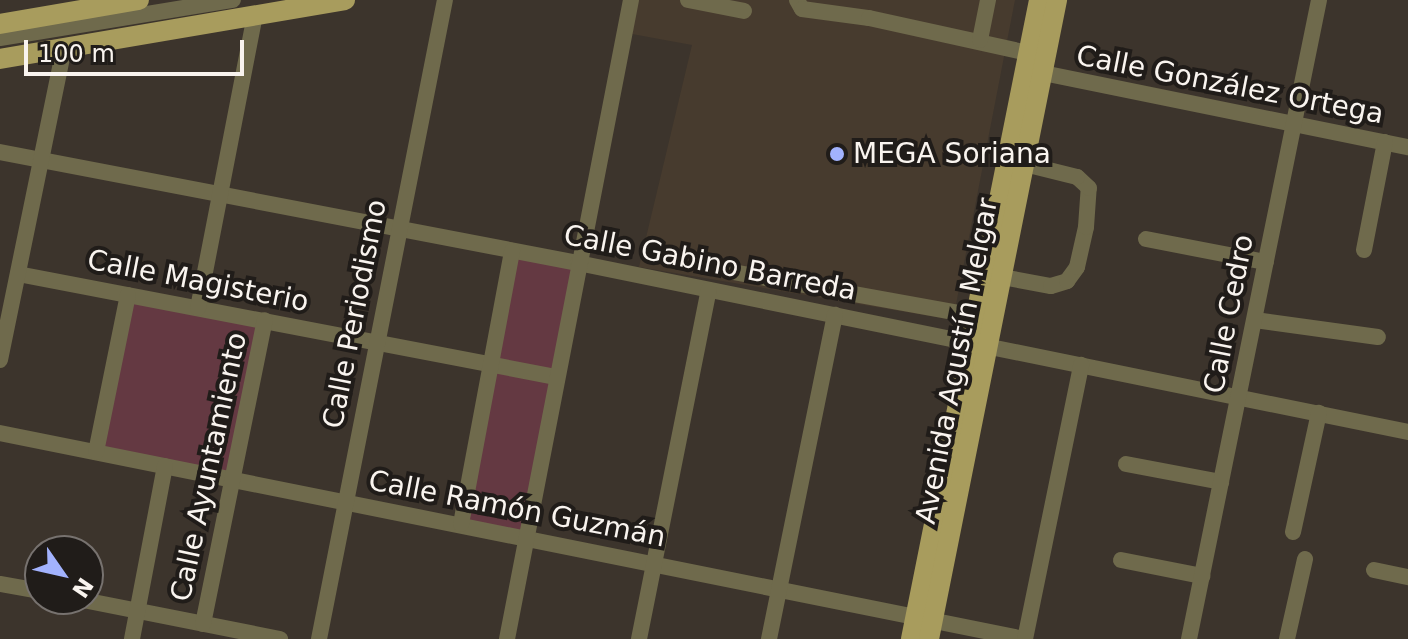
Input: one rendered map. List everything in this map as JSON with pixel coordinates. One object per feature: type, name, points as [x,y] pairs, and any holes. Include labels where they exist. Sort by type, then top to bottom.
[{"type":"main road","points":[[0,24],[69,6],[139,0]]},
{"type":"main road","points":[[0,59],[345,0]]},
{"type":"main road","name":"Avenida Agustín Melgar","points":[[979,343],[975,316],[994,275],[1039,0]]},
{"type":"main road","name":"Avenida Agustín Melgar","points":[[911,639],[926,624],[979,343],[1025,164],[1057,0]]},
{"type":"street","points":[[0,38],[233,0]]},
{"type":"street","name":"Calle Periodismo","points":[[319,639],[445,0]]},
{"type":"street","points":[[507,639],[631,0]]},
{"type":"street","points":[[688,0],[744,11]]},
{"type":"street","points":[[797,0],[805,10],[980,40],[1028,53]]},
{"type":"street","points":[[980,40],[988,0]]},
{"type":"street","name":"Calle Cedro","points":[[1189,639],[1319,0]]},
{"type":"street","points":[[198,308],[255,16]]},
{"type":"street","points":[[0,360],[64,48]]},
{"type":"street","name":"Calle González Ortega","points":[[1043,73],[1408,147]]},
{"type":"street","points":[[1364,250],[1385,142]]},
{"type":"street","name":"Calle Gabino Barreda","points":[[0,152],[578,263],[1408,432]]},
{"type":"street","points":[[994,275],[1051,286],[1067,281],[1077,267],[1086,227],[1089,193],[1084,181],[1025,164]]},
{"type":"street","points":[[1146,239],[1266,262]]},
{"type":"street","points":[[461,524],[512,251]]},
{"type":"street","points":[[733,272],[975,316]]},
{"type":"street","name":"Calle Magisterio","points":[[18,274],[556,377]]},
{"type":"street","points":[[639,639],[709,290]]},
{"type":"street","points":[[96,452],[128,295]]},
{"type":"street","points":[[769,639],[835,315]]},
{"type":"street","name":"Calle Ayuntamiento","points":[[203,624],[265,320]]},
{"type":"street","points":[[1255,320],[1378,337]]},
{"type":"street","points":[[1024,639],[1081,365]]},
{"type":"street","points":[[1293,532],[1319,413]]},
{"type":"street","name":"Calle Ramón Guzmán","points":[[0,433],[654,563],[926,624],[1024,639]]},
{"type":"street","points":[[1126,464],[1221,482]]},
{"type":"street","points":[[132,639],[165,466]]},
{"type":"street","points":[[1287,639],[1305,559]]},
{"type":"street","points":[[1121,560],[1202,576]]},
{"type":"street","points":[[1374,570],[1408,577]]},
{"type":"street","points":[[0,584],[24,588]]},
{"type":"street","points":[[104,604],[280,639]]},
{"type":"shaded area","points":[[638,0],[1015,0],[953,320],[639,267],[692,45],[632,34]]},
{"type":"shaded area","points":[[512,251],[578,263],[527,537],[461,524]]},
{"type":"shaded area","points":[[128,295],[265,320],[233,480],[96,452]]},
{"type":"place","name":"MEGA Soriana","points":[[837,154]]}]
